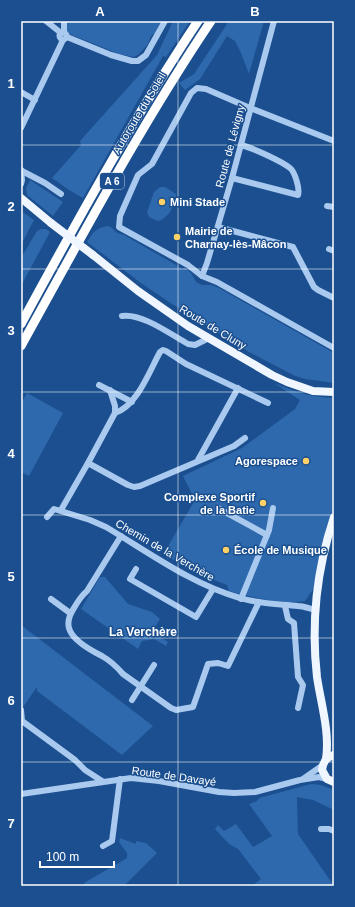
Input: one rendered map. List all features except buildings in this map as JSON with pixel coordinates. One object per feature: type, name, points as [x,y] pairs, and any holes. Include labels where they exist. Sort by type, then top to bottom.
[{"type":"highway","name":"Autoroute du Soleil","points":[[21,324],[115,154],[163,74],[198,21]]},
{"type":"highway","name":"Autoroute du Soleil","points":[[21,346],[123,162],[172,80],[211,21]]},
{"type":"main road","name":"Route de Cluny","points":[[21,198],[138,291],[188,326],[272,375],[313,391],[334,392]]},
{"type":"main road","points":[[330,780],[324,774],[328,760],[328,747],[317,676],[315,650],[317,590],[323,554],[334,517]]},
{"type":"main road","points":[[326,729],[334,745]]},
{"type":"street","points":[[46,21],[64,35],[111,55],[132,61],[138,61],[146,55],[165,21]]},
{"type":"street","points":[[21,128],[64,35],[64,21]]},
{"type":"street","name":"Route de Lévigny","points":[[202,276],[232,178],[274,21]]},
{"type":"street","points":[[334,141],[206,89],[200,88],[194,90],[152,164],[138,174],[120,216],[119,227],[188,265],[202,276],[217,282],[334,348]]},
{"type":"street","points":[[21,92],[35,100]]},
{"type":"street","points":[[232,178],[298,194],[299,191],[299,186],[290,168],[256,150],[241,145]]},
{"type":"street","points":[[21,184],[22,171],[45,183],[61,194]]},
{"type":"street","points":[[327,206],[334,207]]},
{"type":"street","points":[[218,227],[293,247],[314,287],[334,298]]},
{"type":"street","points":[[122,316],[129,315],[138,318],[188,344],[195,345],[209,338]]},
{"type":"street","points":[[115,413],[132,402],[160,352],[163,350],[186,364],[268,403]]},
{"type":"street","points":[[99,385],[132,402]]},
{"type":"street","points":[[197,461],[238,388]]},
{"type":"street","points":[[61,510],[115,413],[115,406],[110,390]]},
{"type":"street","points":[[88,463],[134,487],[140,486],[234,446],[245,438]]},
{"type":"street","points":[[218,508],[267,535]]},
{"type":"street","points":[[241,599],[267,535],[274,508]]},
{"type":"street","name":"Chemin de la Verchère","points":[[47,517],[54,509],[90,520],[121,536],[213,589],[241,599],[285,606],[299,606],[316,610]]},
{"type":"street","points":[[121,536],[87,591],[81,596],[70,614],[68,621],[69,629],[74,636],[95,654],[102,656],[123,674],[171,708],[176,710],[193,707],[208,664],[218,663],[228,666],[259,602]]},
{"type":"street","points":[[136,569],[130,579],[196,618],[213,589]]},
{"type":"street","points":[[51,599],[70,614]]},
{"type":"street","points":[[285,606],[288,619],[294,623],[298,677],[303,685],[298,708]]},
{"type":"street","points":[[132,700],[154,665]]},
{"type":"street","points":[[21,710],[22,721],[76,760],[85,770],[102,781]]},
{"type":"street","points":[[300,780],[328,760]]},
{"type":"street","points":[[300,780],[319,777],[330,780]]},
{"type":"street","points":[[103,846],[112,842],[120,779]]},
{"type":"street","name":"Route de Davayé","points":[[21,794],[120,779],[141,779],[219,792],[234,793],[266,789],[300,780]]},
{"type":"street","points":[[321,829],[329,829],[334,831]]},
{"type":"shaded area","points":[[67,21],[88,21],[92,23],[96,21],[161,21],[155,33],[151,36],[148,44],[139,54],[134,57],[119,54],[67,33]]},
{"type":"shaded area","points":[[173,21],[190,21],[166,57],[163,56],[83,198],[52,178],[81,145],[80,141],[157,55]]},
{"type":"shaded area","points":[[229,21],[264,21],[249,74],[235,41],[227,36],[200,79],[185,90],[179,83],[194,74]]},
{"type":"shaded area","points":[[30,180],[63,202],[53,216],[27,195],[26,188]]},
{"type":"shaded area","name":"Mini Stade","points":[[160,187],[165,187],[176,194],[176,198],[168,214],[162,220],[158,221],[149,217],[147,212],[154,192]]},
{"type":"shaded area","points":[[21,211],[34,220],[21,245]]},
{"type":"shaded area","points":[[108,226],[117,233],[124,235],[183,269],[184,267],[191,273],[196,282],[202,285],[211,285],[219,288],[334,353],[334,383],[295,376],[249,352],[141,283],[87,242],[96,231]]},
{"type":"shaded area","points":[[46,229],[50,232],[21,286],[21,258],[37,231]]},
{"type":"shaded area","name":"Complexe Sportif de la Batie","points":[[274,383],[303,394],[334,398],[334,507],[327,525],[318,561],[314,588],[305,601],[297,602],[257,598],[229,591],[227,585],[204,576],[172,559],[167,559],[171,551],[167,548],[195,500],[183,476],[242,448],[295,409],[300,400]]},
{"type":"shaded area","points":[[27,393],[63,413],[29,476],[21,472],[21,404]]},
{"type":"shaded area","points":[[100,577],[105,577],[128,604],[152,612],[160,619],[152,632],[168,642],[166,646],[154,639],[142,641],[138,649],[81,609]]},
{"type":"shaded area","points":[[21,625],[153,726],[122,755],[37,691],[37,687],[21,710]]},
{"type":"shaded area","points":[[311,784],[321,785],[334,790],[334,810],[313,800],[297,797],[298,834],[334,886],[252,886],[261,879],[238,849],[229,844],[215,829],[218,825],[224,831],[236,824],[253,847],[272,836],[249,804],[257,801],[259,798]]},
{"type":"shaded area","points":[[120,838],[136,844],[136,841],[146,843],[157,853],[124,886],[86,886],[84,883],[127,858],[127,853],[119,842]]},
{"type":"place","name":"Mini Stade","points":[[162,202]]},
{"type":"place","name":"Mairie de Charnay-lès-Mâcon","points":[[177,237]]},
{"type":"place","name":"Agorespace","points":[[306,461]]},
{"type":"place","name":"Complexe Sportif de la Batie","points":[[263,503]]},
{"type":"place","name":"École de Musique","points":[[226,550]]},
{"type":"district","name":"La Verchère","points":[[143,632]]}]
